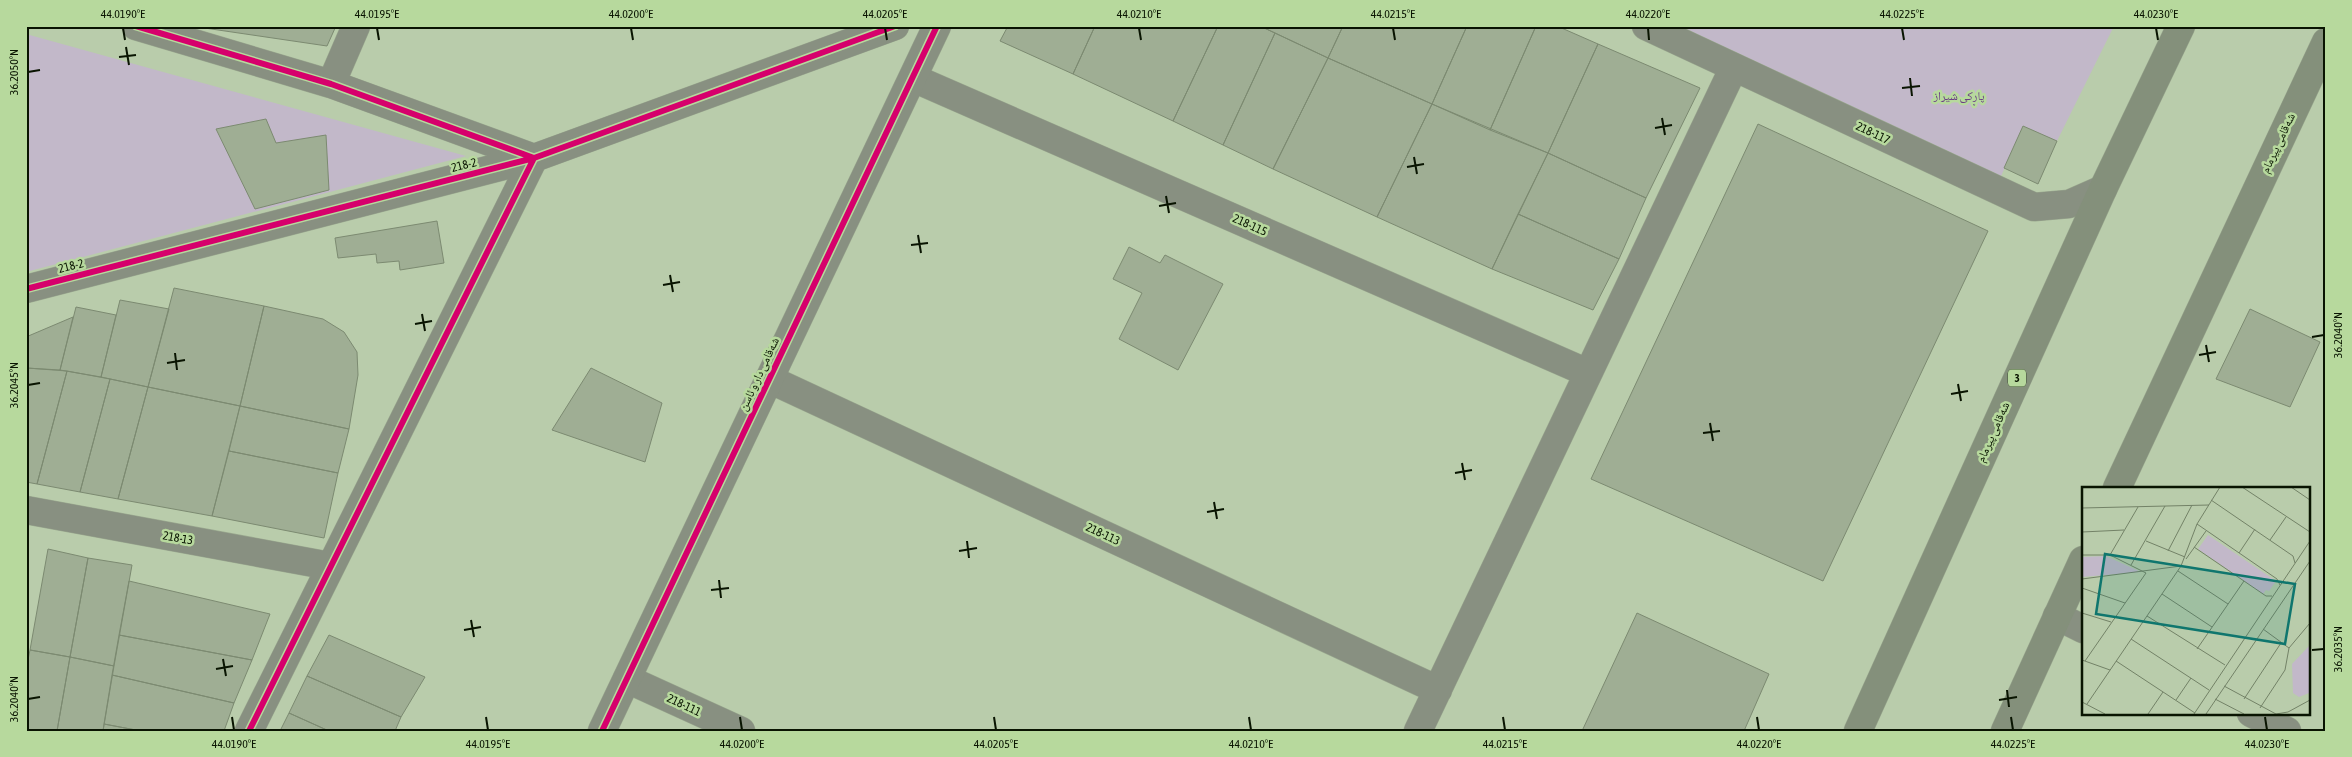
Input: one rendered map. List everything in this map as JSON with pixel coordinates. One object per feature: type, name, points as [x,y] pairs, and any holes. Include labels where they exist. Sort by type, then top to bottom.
[{"type":"highway","name":"شەقامی پیرمام","points":[[1858,731],[2172,32]]},
{"type":"highway","name":"شەقامی پیرمام","points":[[2117,487],[2326,42]]},
{"type":"highway","points":[[2005,731],[2082,562]]},
{"type":"street","points":[[136,26],[331,84],[534,158],[249,731]]},
{"type":"street","points":[[331,84],[356,26]]},
{"type":"street","name":"218-2","points":[[26,289],[534,158],[895,26]]},
{"type":"street","name":"شەقامی دار و ئاسن","points":[[602,731],[937,26]]},
{"type":"street","name":"218-117","points":[[1646,26],[2034,207],[2069,204],[2103,189]]},
{"type":"street","points":[[1418,731],[1734,67]]},
{"type":"street","name":"218-115","points":[[913,78],[1588,373]]},
{"type":"street","name":"218-113","points":[[769,379],[1438,690]]},
{"type":"street","name":"218-13","points":[[26,510],[330,566]]},
{"type":"street","points":[[2057,616],[2082,629]]},
{"type":"street","name":"218-111","points":[[626,678],[741,731]]},
{"type":"street","points":[[2254,714],[2287,731]]},
{"type":"green space","name":"پاڕکی شیراز","points":[[1658,26],[2114,26],[2057,141],[2023,126],[1995,190]]},
{"type":"green space","points":[[26,34],[466,156],[26,272]]},
{"type":"building","points":[[191,26],[336,26],[327,46]]},
{"type":"building","points":[[1008,26],[1095,26],[1073,74],[1000,41]]},
{"type":"building","points":[[1095,26],[1218,26],[1173,121],[1073,74]]},
{"type":"building","points":[[1218,26],[1260,26],[1275,33],[1223,145],[1173,121]]},
{"type":"building","points":[[1260,26],[1343,26],[1328,58]]},
{"type":"building","points":[[1343,26],[1467,26],[1432,104],[1328,58]]},
{"type":"building","points":[[1467,26],[1536,26],[1490,130],[1432,104]]},
{"type":"building","points":[[1536,26],[1557,26],[1598,44],[1548,153],[1490,130]]},
{"type":"building","points":[[1275,33],[1328,58],[1273,169],[1223,145]]},
{"type":"building","points":[[1598,44],[1700,88],[1646,198],[1548,153]]},
{"type":"building","points":[[1328,58],[1432,104],[1377,217],[1273,169]]},
{"type":"building","points":[[1432,104],[1548,153],[1492,269],[1377,217]]},
{"type":"building","points":[[266,119],[276,143],[326,135],[329,190],[255,209],[216,129]]},
{"type":"building","points":[[1758,124],[1988,231],[1823,581],[1591,479]]},
{"type":"building","points":[[2023,126],[2057,141],[2038,184],[2004,168]]},
{"type":"building","points":[[1548,153],[1646,198],[1619,259],[1518,214]]},
{"type":"building","points":[[1518,214],[1619,259],[1593,310],[1492,269]]},
{"type":"building","points":[[437,221],[444,263],[400,270],[399,261],[377,263],[376,254],[338,258],[335,238]]},
{"type":"building","points":[[1129,247],[1160,263],[1165,255],[1223,284],[1178,370],[1119,339],[1142,293],[1113,279]]},
{"type":"building","points":[[174,288],[264,306],[240,406],[148,387]]},
{"type":"building","points":[[120,300],[169,309],[148,387],[101,377]]},
{"type":"building","points":[[264,306],[323,319],[344,332],[357,352],[358,375],[349,429],[240,406]]},
{"type":"building","points":[[76,307],[116,315],[101,377],[60,370]]},
{"type":"building","points":[[2250,309],[2320,342],[2290,407],[2216,379]]},
{"type":"building","points":[[73,317],[60,370],[26,368],[26,337]]},
{"type":"building","points":[[27,368],[67,371],[37,484],[26,482]]},
{"type":"building","points":[[591,368],[662,403],[645,462],[552,430]]},
{"type":"building","points":[[67,371],[110,379],[80,492],[37,484]]},
{"type":"building","points":[[110,379],[148,387],[118,499],[80,492]]},
{"type":"building","points":[[148,387],[240,406],[212,516],[118,499]]},
{"type":"building","points":[[240,406],[349,429],[338,473],[229,451]]},
{"type":"building","points":[[229,451],[338,473],[324,538],[212,516]]},
{"type":"building","points":[[48,549],[88,558],[70,657],[30,650]]},
{"type":"building","points":[[88,558],[132,565],[114,666],[70,657]]},
{"type":"building","points":[[129,581],[270,614],[252,660],[119,635]]},
{"type":"building","points":[[1637,613],[1769,674],[1744,731],[1582,731]]},
{"type":"building","points":[[119,635],[252,660],[234,703],[112,675]]},
{"type":"building","points":[[329,635],[425,677],[401,717],[307,676]]},
{"type":"building","points":[[30,650],[70,657],[57,731],[26,731],[26,669]]},
{"type":"building","points":[[70,657],[114,666],[103,731],[57,731]]},
{"type":"building","points":[[112,675],[234,703],[224,731],[141,731],[104,724]]},
{"type":"building","points":[[307,676],[401,717],[395,731],[329,731],[289,713]]},
{"type":"building","points":[[289,713],[329,731],[280,731]]},
{"type":"building","points":[[104,724],[141,731],[103,731]]},
{"type":"cycle path","points":[[136,26],[331,84],[534,158],[249,731]]},
{"type":"cycle path","points":[[26,289],[534,158],[895,26]]},
{"type":"cycle path","points":[[602,731],[937,26]]}]
